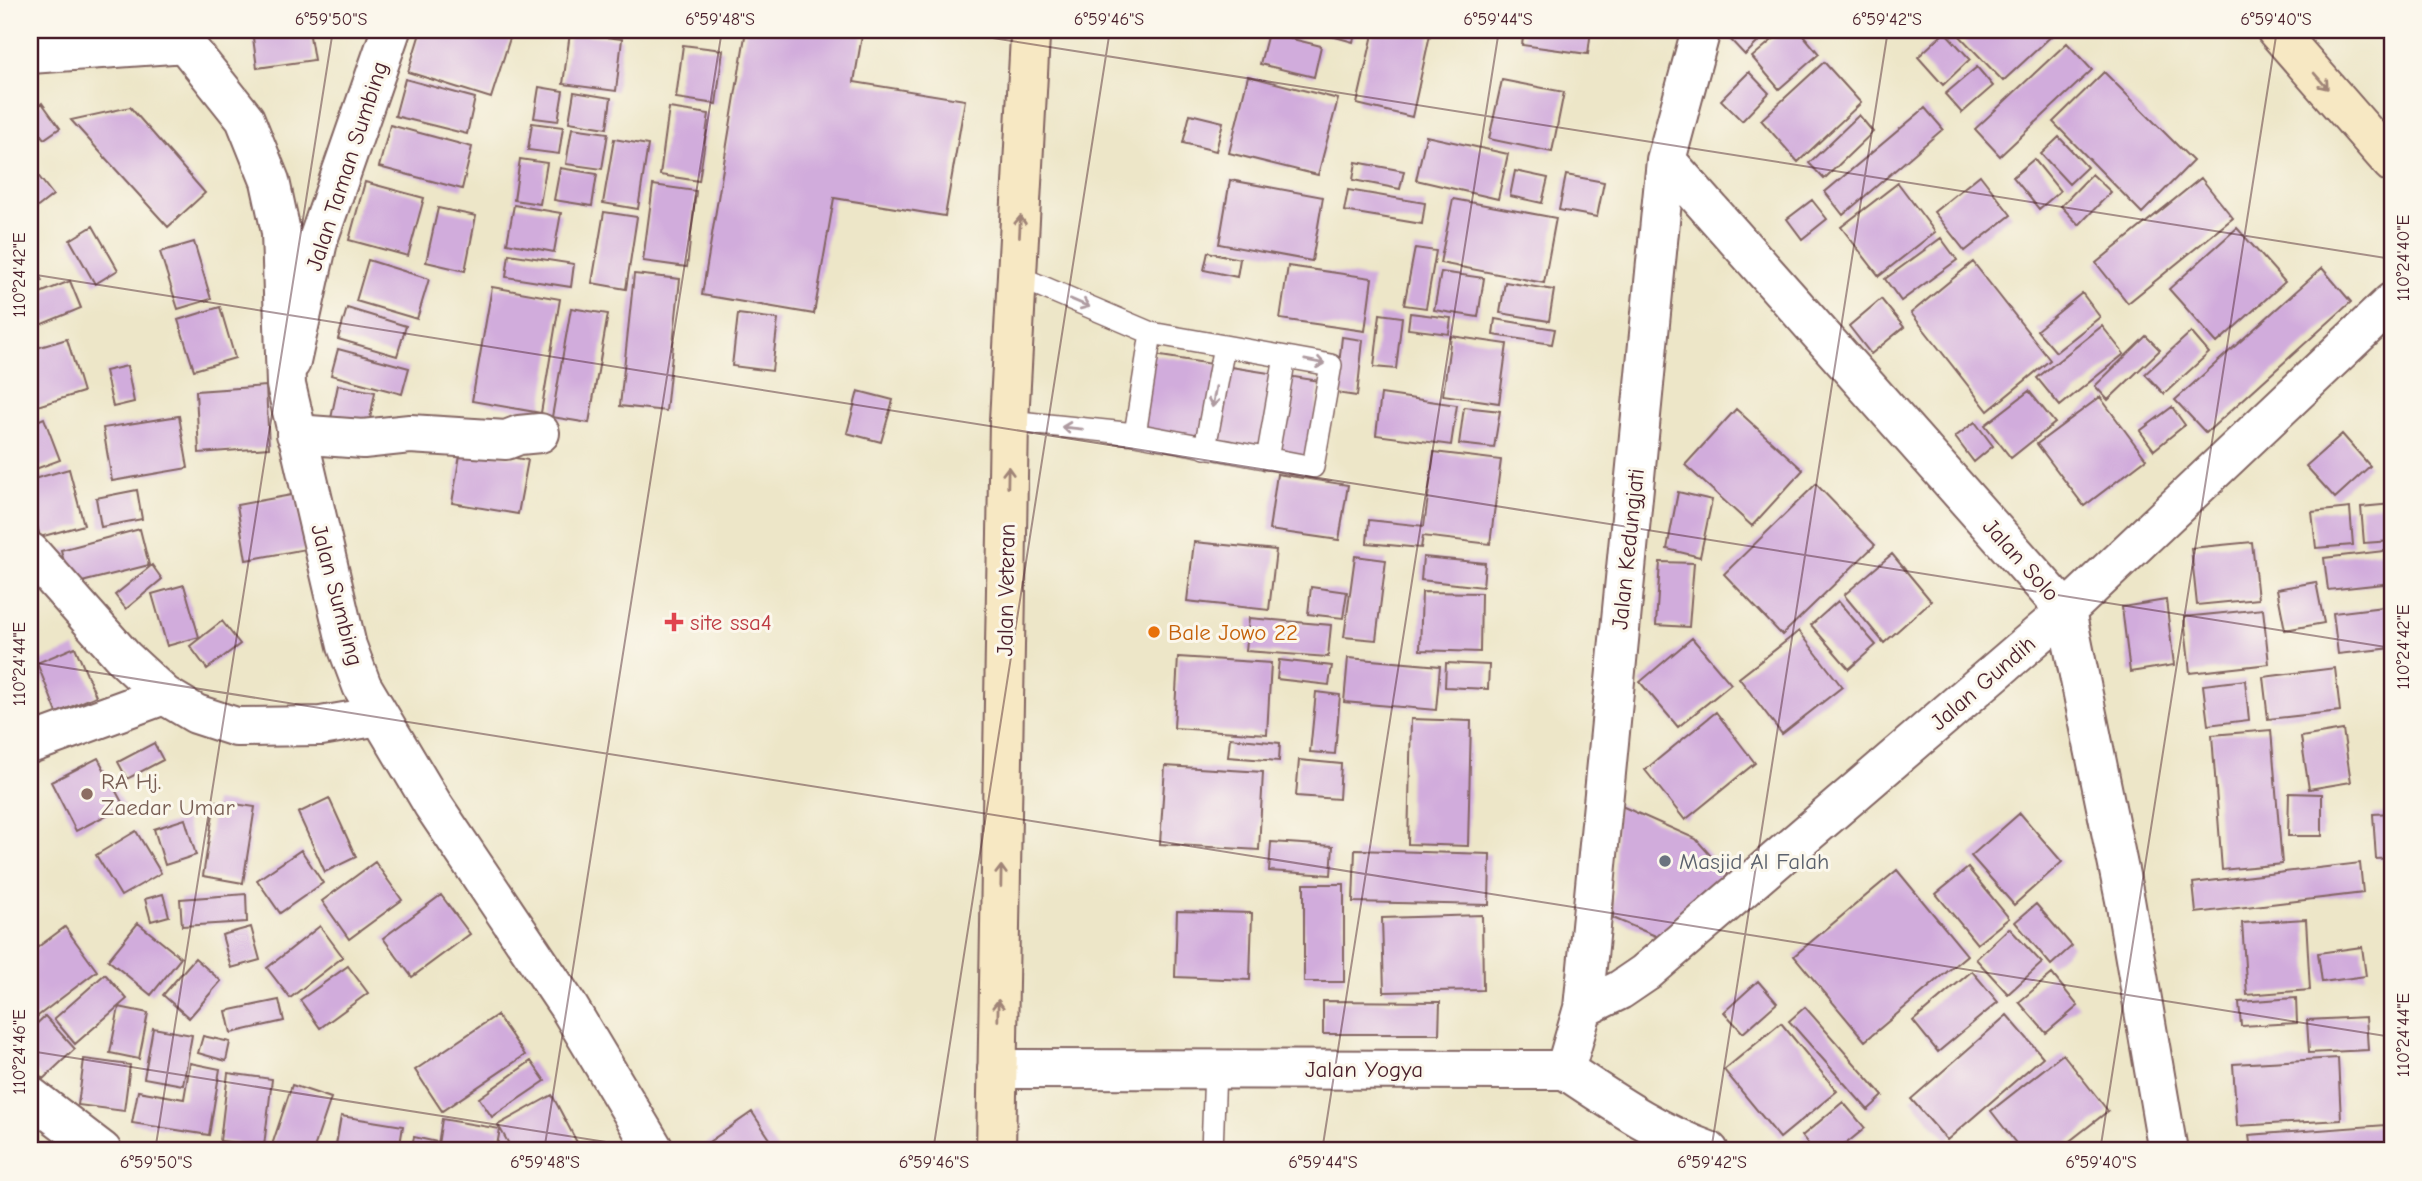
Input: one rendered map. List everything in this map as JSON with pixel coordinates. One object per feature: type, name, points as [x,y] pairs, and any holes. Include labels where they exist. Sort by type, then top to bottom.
[{"type":"main road","name":"Jalan Veteran","points":[[996,1151],[1009,421],[1032,30]]},
{"type":"main road","points":[[2276,30],[2392,163]]},
{"type":"street","name":"Jalan Taman Sumbing","points":[[286,385],[320,237],[391,30]]},
{"type":"street","name":"Jalan Kedungjati","points":[[1565,1070],[1583,1008],[1666,160],[1701,30]]},
{"type":"street","name":"Jalan Sumbing","points":[[180,37],[245,119],[270,181],[281,232],[286,385],[347,646],[362,686],[433,805],[568,1006],[655,1151]]},
{"type":"street","points":[[30,54],[180,37]]},
{"type":"street","name":"Jalan Solo","points":[[1666,160],[2066,611],[2125,900],[2168,1151]]},
{"type":"street","name":"Jalan Gundih","points":[[1583,1008],[1620,990],[1645,973],[2066,611],[2392,302]]},
{"type":"street","points":[[296,434],[363,439],[419,434],[506,440],[519,435],[540,433]]},
{"type":"street","points":[[31,556],[124,658],[164,695],[196,715],[236,727],[321,726],[379,716]]},
{"type":"street","points":[[30,744],[164,695]]},
{"type":"street","name":"Jalan Yogya","points":[[997,1069],[1565,1070]]},
{"type":"street","points":[[1565,1070],[1634,1116],[1709,1151]]},
{"type":"street","points":[[30,1096],[102,1151]]},
{"type":"lane","points":[[1009,421],[1135,434],[1313,467],[1331,365],[1151,333],[1017,276]]},
{"type":"lane","points":[[1135,434],[1151,333]]},
{"type":"lane","points":[[1205,448],[1224,346]]},
{"type":"lane","points":[[1267,459],[1285,357]]},
{"type":"lane","points":[[1212,1151],[1215,1069]]},
{"type":"building","points":[[252,30],[309,30],[314,60],[257,68]]},
{"type":"building","points":[[421,30],[483,30],[510,38],[491,98],[408,72]]},
{"type":"building","points":[[746,30],[863,30],[854,82],[965,100],[945,216],[834,198],[814,314],[702,295]]},
{"type":"building","points":[[1310,30],[1356,30],[1353,42]]},
{"type":"building","points":[[1374,30],[1431,30],[1412,117],[1357,104]]},
{"type":"building","points":[[1524,30],[1591,30],[1588,54],[1522,45]]},
{"type":"building","points":[[1737,30],[1758,30],[1764,36],[1745,55],[1729,38]]},
{"type":"building","points":[[1784,30],[1799,30],[1819,54],[1779,89],[1752,57]]},
{"type":"building","points":[[1954,30],[2058,30],[2003,81]]},
{"type":"building","points":[[1945,32],[1970,59],[1943,85],[1918,57]]},
{"type":"building","points":[[570,33],[622,39],[616,91],[563,84]]},
{"type":"building","points":[[1268,33],[1321,46],[1314,77],[1260,64]]},
{"type":"building","points":[[2067,43],[2092,70],[2000,156],[1975,129]]},
{"type":"building","points":[[683,45],[723,50],[716,104],[676,98]]},
{"type":"building","points":[[1824,62],[1861,103],[1798,162],[1761,120]]},
{"type":"building","points":[[1977,67],[1993,86],[1962,113],[1945,94]]},
{"type":"building","points":[[1749,72],[1769,93],[1742,121],[1721,100]]},
{"type":"building","points":[[2104,72],[2193,161],[2142,213],[2053,122]]},
{"type":"building","points":[[1248,76],[1338,99],[1318,175],[1229,153]]},
{"type":"building","points":[[405,79],[475,98],[467,134],[395,116]]},
{"type":"building","points":[[1502,80],[1564,92],[1552,152],[1489,139]]},
{"type":"building","points":[[539,87],[563,91],[558,121],[534,118]]},
{"type":"building","points":[[574,92],[611,98],[607,128],[569,122]]},
{"type":"building","points":[[42,103],[60,128],[44,139],[30,119],[30,113]]},
{"type":"building","points":[[130,107],[205,193],[168,227],[71,120]]},
{"type":"building","points":[[669,108],[709,114],[699,181],[660,175]]},
{"type":"building","points":[[1925,108],[1943,129],[1843,215],[1825,192]]},
{"type":"building","points":[[1190,114],[1223,122],[1216,151],[1183,143]]},
{"type":"building","points":[[1859,115],[1873,132],[1824,179],[1809,163]]},
{"type":"building","points":[[532,123],[563,127],[559,154],[528,150]]},
{"type":"building","points":[[390,125],[472,147],[462,189],[379,167]]},
{"type":"building","points":[[572,128],[608,133],[602,169],[566,164]]},
{"type":"building","points":[[1426,136],[1508,154],[1498,199],[1416,180]]},
{"type":"building","points":[[2059,137],[2087,167],[2069,184],[2041,154]]},
{"type":"building","points":[[614,139],[648,145],[638,209],[603,203]]},
{"type":"building","points":[[520,159],[547,163],[540,204],[514,200]]},
{"type":"building","points":[[2034,159],[2060,191],[2039,209],[2013,177]]},
{"type":"building","points":[[1356,162],[1404,171],[1400,189],[1353,180]]},
{"type":"building","points":[[30,165],[53,195],[30,213]]},
{"type":"building","points":[[560,168],[597,174],[592,206],[554,200]]},
{"type":"building","points":[[1515,171],[1548,178],[1542,203],[1510,196]]},
{"type":"building","points":[[2092,174],[2111,192],[2079,225],[2061,206]]},
{"type":"building","points":[[1566,175],[1604,182],[1597,217],[1559,210]]},
{"type":"building","points":[[1980,175],[2011,215],[1965,251],[1934,212]]},
{"type":"building","points":[[2201,178],[2233,218],[2128,303],[2096,263]]},
{"type":"building","points":[[1230,180],[1323,197],[1312,261],[1219,244]]},
{"type":"building","points":[[365,182],[424,198],[408,256],[349,240]]},
{"type":"building","points":[[1898,183],[1935,232],[1879,276],[1841,227]]},
{"type":"building","points":[[653,185],[696,191],[687,267],[643,261]]},
{"type":"building","points":[[1348,190],[1425,203],[1422,224],[1344,211]]},
{"type":"building","points":[[1453,199],[1556,218],[1544,283],[1440,263]]},
{"type":"building","points":[[1812,200],[1827,219],[1802,239],[1787,219]]},
{"type":"building","points":[[514,205],[561,213],[554,252],[507,243]]},
{"type":"building","points":[[438,208],[476,216],[465,271],[426,262]]},
{"type":"building","points":[[604,212],[637,217],[626,289],[592,283]]},
{"type":"building","points":[[93,226],[118,270],[95,284],[70,240]]},
{"type":"building","points":[[2237,228],[2285,282],[2217,343],[2169,289]]},
{"type":"building","points":[[1941,238],[1957,260],[1901,301],[1885,279]]},
{"type":"building","points":[[194,242],[211,299],[178,309],[160,252]]},
{"type":"building","points":[[1415,248],[1436,251],[1426,308],[1404,305]]},
{"type":"building","points":[[30,251],[42,281],[30,286]]},
{"type":"building","points":[[1208,252],[1240,259],[1237,277],[1204,270]]},
{"type":"building","points":[[509,254],[574,264],[571,287],[506,277]]},
{"type":"building","points":[[368,260],[429,279],[417,319],[356,301]]},
{"type":"building","points":[[1973,262],[2050,360],[1988,411],[1911,313]]},
{"type":"building","points":[[1288,266],[1372,278],[1365,331],[1280,319]]},
{"type":"building","points":[[2322,268],[2351,302],[2206,433],[2175,400]]},
{"type":"building","points":[[1441,272],[1484,278],[1478,317],[1434,310]]},
{"type":"building","points":[[634,274],[680,279],[666,411],[620,406]]},
{"type":"building","points":[[70,281],[81,308],[35,327],[30,314],[30,297]]},
{"type":"building","points":[[1505,282],[1554,290],[1549,321],[1500,313]]},
{"type":"building","points":[[492,287],[560,299],[541,413],[472,401]]},
{"type":"building","points":[[2082,293],[2100,317],[2056,352],[2037,330]]},
{"type":"building","points":[[1881,299],[1904,327],[1871,354],[1849,326]]},
{"type":"building","points":[[220,307],[235,358],[194,370],[178,320]]},
{"type":"building","points":[[347,308],[406,326],[397,356],[338,339]]},
{"type":"building","points":[[571,308],[608,314],[589,423],[552,417]]},
{"type":"building","points":[[1410,313],[1451,318],[1449,334],[1408,329]]},
{"type":"building","points":[[738,314],[778,319],[772,371],[732,366]]},
{"type":"building","points":[[1380,314],[1402,317],[1396,369],[1374,367]]},
{"type":"building","points":[[1495,319],[1555,329],[1552,344],[1493,335]]},
{"type":"building","points":[[2102,326],[2124,354],[2060,406],[2037,378]]},
{"type":"building","points":[[2191,332],[2209,353],[2164,394],[2145,374]]},
{"type":"building","points":[[1451,336],[1507,344],[1499,403],[1443,395]]},
{"type":"building","points":[[2146,336],[2160,350],[2108,400],[2095,386]]},
{"type":"building","points":[[1342,337],[1363,340],[1357,396],[1336,393]]},
{"type":"building","points":[[67,339],[83,392],[34,407],[30,395],[30,350]]},
{"type":"building","points":[[338,349],[409,368],[402,394],[331,375]]},
{"type":"building","points":[[1148,354],[1320,381],[1308,461],[1135,429]]},
{"type":"building","points":[[127,366],[134,402],[113,407],[105,371]]},
{"type":"building","points":[[338,385],[375,392],[367,435],[329,428]]},
{"type":"building","points":[[266,386],[269,448],[199,453],[196,391]]},
{"type":"building","points":[[858,391],[893,400],[881,442],[847,433]]},
{"type":"building","points":[[2029,391],[2055,423],[2011,458],[1985,425]]},
{"type":"building","points":[[1381,394],[1457,405],[1451,445],[1376,435]]},
{"type":"building","points":[[2100,397],[2146,459],[2084,506],[2037,444]]},
{"type":"building","points":[[1464,407],[1500,411],[1494,448],[1459,444]]},
{"type":"building","points":[[2172,407],[2185,425],[2154,450],[2140,431]]},
{"type":"building","points":[[1736,409],[1803,470],[1752,526],[1685,465]]},
{"type":"building","points":[[179,416],[188,468],[112,481],[103,428]]},
{"type":"building","points":[[44,418],[60,460],[30,471],[30,424]]},
{"type":"building","points":[[1975,422],[1993,446],[1974,462],[1955,437]]},
{"type":"building","points":[[2342,434],[2370,466],[2335,498],[2306,466]]},
{"type":"building","points":[[461,449],[528,460],[518,514],[452,503]]},
{"type":"building","points":[[1434,452],[1501,460],[1490,544],[1423,536],[1421,548],[1367,543],[1369,520],[1424,526]]},
{"type":"building","points":[[69,469],[84,525],[40,537],[30,500],[30,480]]},
{"type":"building","points":[[1277,474],[1348,485],[1339,540],[1269,530]]},
{"type":"building","points":[[1816,484],[1875,545],[1782,635],[1724,574]]},
{"type":"building","points":[[137,490],[142,519],[101,527],[96,498]]},
{"type":"building","points":[[1678,492],[1712,500],[1700,557],[1667,549]]},
{"type":"building","points":[[297,494],[306,549],[246,560],[237,505]]},
{"type":"building","points":[[2392,504],[2392,541],[2364,543],[2361,507]]},
{"type":"building","points":[[2350,508],[2353,545],[2316,548],[2312,512]]},
{"type":"building","points":[[140,529],[149,565],[70,585],[61,550]]},
{"type":"building","points":[[1194,542],[1276,550],[1269,610],[1187,601]]},
{"type":"building","points":[[2252,542],[2258,599],[2197,605],[2191,548]]},
{"type":"building","points":[[2392,550],[2392,583],[2328,590],[2324,558]]},
{"type":"building","points":[[1892,554],[1931,601],[1884,643],[1844,595]]},
{"type":"building","points":[[1355,556],[1386,560],[1376,640],[1344,637]]},
{"type":"building","points":[[1423,557],[1485,563],[1483,587],[1421,580]]},
{"type":"building","points":[[1660,562],[1694,563],[1689,627],[1656,625]]},
{"type":"building","points":[[152,565],[162,579],[126,609],[115,595]]},
{"type":"building","points":[[2316,582],[2324,623],[2285,630],[2277,589]]},
{"type":"building","points":[[184,585],[199,637],[167,646],[152,594]]},
{"type":"building","points":[[1311,587],[1347,592],[1343,618],[1308,614]]},
{"type":"building","points":[[1422,592],[1481,593],[1480,652],[1420,650]]},
{"type":"building","points":[[2166,600],[2174,665],[2130,672],[2122,607]]},
{"type":"building","points":[[1838,601],[1876,645],[1849,669],[1811,625]]},
{"type":"building","points":[[2392,606],[2392,648],[2338,654],[2333,613]]},
{"type":"building","points":[[2263,609],[2269,664],[2190,673],[2184,617]]},
{"type":"building","points":[[1249,618],[1331,625],[1328,657],[1246,651]]},
{"type":"building","points":[[222,621],[240,644],[207,669],[190,646]]},
{"type":"building","points":[[1799,631],[1842,687],[1782,734],[1739,678]]},
{"type":"building","points":[[1692,638],[1731,684],[1678,727],[1640,682]]},
{"type":"building","points":[[75,647],[96,696],[57,713],[37,663]]},
{"type":"building","points":[[1178,657],[1271,663],[1267,734],[1174,728]]},
{"type":"building","points":[[1348,658],[1440,666],[1436,710],[1344,702]]},
{"type":"building","points":[[1279,660],[1332,666],[1329,685],[1277,679]]},
{"type":"building","points":[[1446,663],[1489,665],[1488,689],[1445,687]]},
{"type":"building","points":[[2335,668],[2340,711],[2268,719],[2263,677]]},
{"type":"building","points":[[2245,680],[2249,720],[2208,725],[2203,685]]},
{"type":"building","points":[[30,688],[43,722],[30,728]]},
{"type":"building","points":[[1316,692],[1340,695],[1335,754],[1310,752]]},
{"type":"building","points":[[1716,712],[1755,763],[1685,820],[1645,770]]},
{"type":"building","points":[[1411,719],[1471,721],[1468,846],[1408,844]]},
{"type":"building","points":[[2271,730],[2282,864],[2222,870],[2212,735]]},
{"type":"building","points":[[2343,730],[2351,782],[2309,789],[2301,737]]},
{"type":"building","points":[[1230,738],[1280,743],[1279,761],[1228,757]]},
{"type":"building","points":[[154,743],[163,760],[127,779],[118,762]]},
{"type":"building","name":"RA Hj. Zaedar Umar","points":[[98,758],[124,806],[76,831],[51,782]]},
{"type":"building","points":[[1299,760],[1341,764],[1339,799],[1296,796]]},
{"type":"building","points":[[1165,766],[1263,772],[1259,850],[1160,844]]},
{"type":"building","points":[[2289,793],[2322,794],[2322,836],[2288,836]]},
{"type":"building","points":[[329,798],[356,857],[325,872],[298,813]]},
{"type":"building","points":[[215,801],[255,807],[243,883],[203,876]]},
{"type":"building","name":"Masjid Al Falah","points":[[1617,804],[1696,839],[1734,882],[1670,942],[1613,918]]},
{"type":"building","points":[[2020,813],[2062,862],[2014,905],[1971,856]]},
{"type":"building","points":[[2392,813],[2392,858],[2376,859],[2373,814]]},
{"type":"building","points":[[185,819],[196,855],[165,865],[154,829]]},
{"type":"building","points":[[136,831],[161,873],[121,896],[96,855]]},
{"type":"building","points":[[1271,842],[1333,846],[1331,875],[1269,871]]},
{"type":"building","points":[[301,850],[323,883],[280,913],[257,880]]},
{"type":"building","points":[[1355,850],[1490,854],[1489,905],[1353,902]]},
{"type":"building","points":[[375,862],[402,900],[349,939],[322,901]]},
{"type":"building","points":[[2360,863],[2363,893],[2196,913],[2193,883]]},
{"type":"building","points":[[1968,868],[2009,918],[1977,944],[1936,894]]},
{"type":"building","points":[[1897,870],[1967,955],[1865,1041],[1794,956]]},
{"type":"building","points":[[1304,884],[1344,884],[1344,982],[1304,982]]},
{"type":"building","points":[[163,894],[169,916],[151,921],[145,899]]},
{"type":"building","points":[[246,894],[247,922],[182,926],[180,899]]},
{"type":"building","points":[[441,895],[470,934],[412,977],[383,938]]},
{"type":"building","points":[[2036,904],[2072,946],[2051,965],[2015,922]]},
{"type":"building","points":[[1177,911],[1252,913],[1250,980],[1175,977]]},
{"type":"building","points":[[1482,915],[1483,990],[1384,992],[1382,918]]},
{"type":"building","points":[[2306,919],[2310,990],[2247,995],[2242,923]]},
{"type":"building","points":[[138,923],[181,958],[151,995],[108,960]]},
{"type":"building","points":[[320,926],[343,957],[290,998],[267,968]]},
{"type":"building","points":[[65,927],[97,971],[30,1022],[30,953]]},
{"type":"building","points":[[251,927],[260,960],[231,968],[222,935]]},
{"type":"building","points":[[2009,928],[2042,963],[2008,994],[1976,959]]},
{"type":"building","points":[[2362,947],[2366,976],[2322,982],[2318,953]]},
{"type":"building","points":[[195,958],[221,981],[189,1018],[163,995]]},
{"type":"building","points":[[348,966],[368,993],[320,1028],[300,1000]]},
{"type":"building","points":[[1972,971],[1998,1002],[1938,1052],[1913,1021]]},
{"type":"building","points":[[105,974],[127,999],[75,1044],[54,1019]]},
{"type":"building","points":[[2052,974],[2078,1006],[2046,1033],[2019,1002]]},
{"type":"building","points":[[1758,981],[1777,1003],[1743,1033],[1724,1012]]},
{"type":"building","points":[[2296,998],[2297,1023],[2241,1026],[2239,1002]]},
{"type":"building","points":[[279,1000],[284,1021],[231,1033],[226,1011]]},
{"type":"building","points":[[1323,1001],[1440,1002],[1439,1034],[1323,1034]]},
{"type":"building","points":[[119,1007],[148,1013],[139,1059],[110,1053]]},
{"type":"building","points":[[1805,1007],[1883,1096],[1868,1110],[1789,1021]]},
{"type":"building","points":[[497,1015],[525,1055],[442,1111],[415,1070]]},
{"type":"building","points":[[2007,1015],[2043,1057],[1947,1140],[1911,1099]]},
{"type":"building","points":[[45,1016],[75,1049],[43,1079],[30,1065],[30,1030]]},
{"type":"building","points":[[2366,1017],[2368,1050],[2309,1053],[2307,1020]]},
{"type":"building","points":[[1781,1023],[1837,1091],[1780,1138],[1724,1070]]},
{"type":"building","points":[[153,1028],[192,1035],[183,1085],[144,1078]]},
{"type":"building","points":[[203,1036],[230,1042],[226,1061],[198,1053]]},
{"type":"building","points":[[2063,1054],[2108,1111],[2057,1151],[2022,1151],[1991,1111]]},
{"type":"building","points":[[2338,1058],[2341,1120],[2237,1126],[2233,1064]]},
{"type":"building","points":[[84,1059],[130,1065],[124,1111],[78,1105]]},
{"type":"building","points":[[531,1061],[545,1081],[492,1117],[479,1098]]},
{"type":"building","points":[[190,1063],[220,1069],[209,1135],[132,1123],[138,1091],[184,1099]]},
{"type":"building","points":[[228,1073],[272,1079],[264,1146],[220,1141]]},
{"type":"building","points":[[292,1085],[331,1098],[313,1151],[270,1151]]},
{"type":"building","points":[[552,1095],[580,1148],[574,1151],[513,1151],[498,1125]]},
{"type":"building","points":[[1843,1102],[1865,1128],[1837,1151],[1814,1151],[1802,1136]]},
{"type":"building","points":[[752,1112],[778,1151],[696,1151]]},
{"type":"building","points":[[341,1116],[403,1126],[399,1151],[335,1151]]},
{"type":"building","points":[[442,1119],[500,1129],[496,1151],[437,1151]]},
{"type":"building","points":[[2386,1125],[2388,1151],[2251,1151],[2249,1135]]},
{"type":"building","points":[[414,1137],[437,1142],[435,1151],[411,1151]]},
{"type":"building","points":[[1269,1145],[1331,1149],[1331,1151],[1269,1151]]},
{"type":"place","name":"site ssa4","points":[[674,622]]},
{"type":"place","name":"Bale Jowo 22","points":[[1154,632]]},
{"type":"place","name":"RA Hj. Zaedar Umar","points":[[87,794]]},
{"type":"place","name":"Masjid Al Falah","points":[[1665,861]]}]
